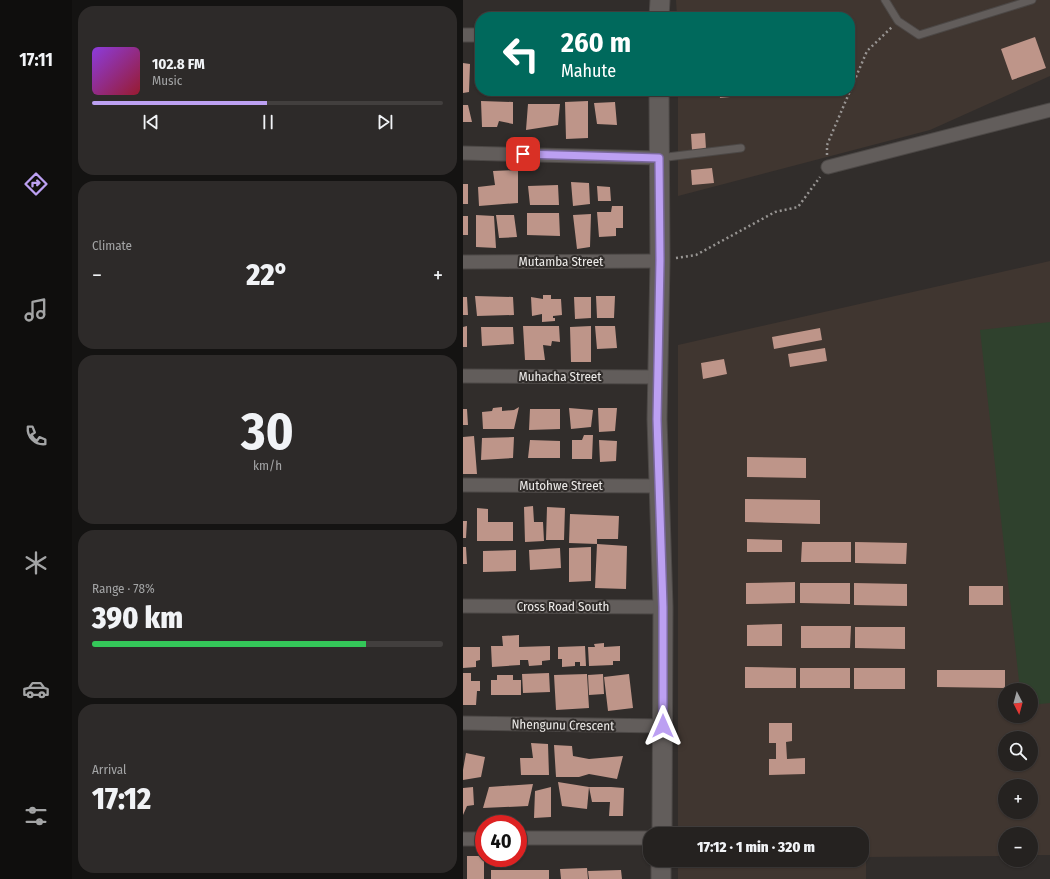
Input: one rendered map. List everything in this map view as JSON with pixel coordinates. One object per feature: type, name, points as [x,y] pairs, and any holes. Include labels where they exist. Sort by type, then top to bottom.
[{"type":"street","points":[[659,12],[660,0]]},
{"type":"street","points":[[463,35],[475,35]]},
{"type":"street","points":[[659,96],[660,260],[657,419],[663,607],[662,827]]},
{"type":"street","points":[[828,167],[1050,110]]},
{"type":"street","points":[[463,153],[659,158]]},
{"type":"street","name":"Mutamba Street","points":[[463,262],[660,260]]},
{"type":"street","name":"Muhacha Street","points":[[463,376],[658,377]]},
{"type":"street","name":"Mutohwe Street","points":[[463,485],[659,486]]},
{"type":"street","name":"Cross Road South","points":[[463,606],[663,607]]},
{"type":"street","name":"Nhengunu Crescent","points":[[463,723],[663,726]]},
{"type":"street","points":[[463,838],[475,838]]},
{"type":"street","points":[[527,838],[643,838]]},
{"type":"street","points":[[661,867],[661,879]]},
{"type":"lane","points":[[885,0],[898,21],[919,35],[1033,0]]},
{"type":"lane","points":[[659,158],[741,148]]},
{"type":"path","points":[[855,79],[867,51],[898,21]]},
{"type":"path","points":[[660,260],[696,256],[775,212],[798,207],[828,167],[827,145],[848,96]]},
{"type":"shaded area","points":[[676,0],[1050,0],[1050,76],[930,130],[678,196],[678,96],[855,96],[855,12],[677,12]]},
{"type":"shaded area","points":[[1050,261],[1050,855],[1038,855],[1038,827],[998,827],[998,856],[869,857],[869,827],[678,827],[678,345]]},
{"type":"shaded area","points":[[678,867],[866,867],[866,879],[678,879]]},
{"type":"green space","points":[[1050,322],[1050,703],[1038,704],[1038,683],[1019,683],[980,330]]},
{"type":"building","points":[[1035,37],[1046,68],[1012,80],[1001,49]]},
{"type":"building","points":[[463,63],[470,64],[469,92],[463,93]]},
{"type":"building","points":[[720,96],[730,97],[720,98]]},
{"type":"building","points":[[481,101],[513,102],[513,124],[499,121],[497,127],[482,127]]},
{"type":"building","points":[[588,101],[588,138],[566,139],[565,102]]},
{"type":"building","points":[[615,102],[617,125],[597,124],[594,103]]},
{"type":"building","points":[[528,104],[560,104],[558,125],[526,130]]},
{"type":"building","points":[[463,105],[468,105],[472,122],[463,122]]},
{"type":"building","points":[[705,133],[706,149],[692,150],[691,134]]},
{"type":"building","points":[[712,168],[714,183],[692,185],[691,170]]},
{"type":"building","points":[[518,170],[518,203],[479,206],[478,187],[495,185],[493,171]]},
{"type":"building","points":[[571,182],[589,183],[590,204],[573,206]]},
{"type":"building","points":[[463,184],[468,184],[468,204],[463,204]]},
{"type":"building","points":[[558,185],[559,205],[530,205],[528,186]]},
{"type":"building","points":[[597,186],[610,187],[611,201],[598,201]]},
{"type":"building","points":[[612,206],[623,206],[623,228],[616,228],[616,236],[599,237],[597,212],[611,212]]},
{"type":"building","points":[[527,213],[559,213],[560,236],[527,235]]},
{"type":"building","points":[[591,214],[590,247],[577,249],[573,215]]},
{"type":"building","points":[[476,215],[494,216],[496,248],[476,247]]},
{"type":"building","points":[[496,215],[514,215],[517,237],[499,238]]},
{"type":"building","points":[[463,216],[468,216],[468,235],[463,235]]},
{"type":"building","points":[[543,295],[551,295],[551,299],[561,299],[562,315],[553,316],[555,321],[542,322],[542,314],[532,316],[531,297],[543,299]]},
{"type":"building","points":[[475,296],[513,297],[514,315],[477,316]]},
{"type":"building","points":[[596,296],[615,296],[614,318],[597,318]]},
{"type":"building","points":[[463,297],[467,297],[468,315],[463,315]]},
{"type":"building","points":[[574,297],[591,297],[591,318],[575,319]]},
{"type":"building","points":[[467,326],[467,347],[463,347],[463,327]]},
{"type":"building","points":[[523,326],[559,326],[560,342],[552,341],[551,346],[543,345],[545,360],[525,360]]},
{"type":"building","points":[[591,326],[591,362],[571,362],[570,327]]},
{"type":"building","points":[[595,326],[615,326],[617,348],[597,349]]},
{"type":"building","points":[[481,327],[513,327],[514,344],[482,346]]},
{"type":"building","points":[[820,328],[822,340],[774,349],[772,337]]},
{"type":"building","points":[[825,348],[827,361],[790,367],[788,354]]},
{"type":"building","points":[[724,359],[727,374],[703,379],[701,363]]},
{"type":"building","points":[[502,407],[502,411],[514,410],[519,407],[514,429],[483,429],[482,412],[492,411],[493,408]]},
{"type":"building","points":[[569,408],[593,410],[591,427],[571,429]]},
{"type":"building","points":[[598,408],[617,408],[615,431],[599,432]]},
{"type":"building","points":[[463,409],[467,409],[468,425],[463,425]]},
{"type":"building","points":[[530,409],[560,409],[560,429],[529,430]]},
{"type":"building","points":[[584,435],[593,435],[592,459],[572,459],[572,440],[582,440]]},
{"type":"building","points":[[474,436],[477,474],[463,474],[463,437]]},
{"type":"building","points":[[514,437],[513,458],[481,460],[482,438]]},
{"type":"building","points":[[530,440],[560,441],[560,458],[528,458]]},
{"type":"building","points":[[599,440],[617,441],[616,461],[600,462]]},
{"type":"building","points":[[747,457],[806,458],[806,478],[747,477]]},
{"type":"building","points":[[745,499],[820,500],[820,524],[745,522]]},
{"type":"building","points":[[533,506],[534,522],[543,522],[544,541],[525,542],[524,507]]},
{"type":"building","points":[[547,507],[565,508],[564,540],[546,540]]},
{"type":"building","points":[[477,508],[488,509],[488,522],[513,522],[513,541],[477,541]]},
{"type":"building","points":[[570,514],[619,516],[618,539],[597,539],[597,544],[569,543]]},
{"type":"building","points":[[463,521],[467,521],[466,538],[463,538]]},
{"type":"building","points":[[747,539],[782,540],[782,552],[747,552]]},
{"type":"building","points":[[802,542],[851,542],[851,562],[801,562]]},
{"type":"building","points":[[855,542],[907,543],[906,564],[855,563]]},
{"type":"building","points":[[597,544],[627,546],[626,589],[595,588]]},
{"type":"building","points":[[463,547],[466,547],[467,564],[463,564]]},
{"type":"building","points":[[591,547],[591,581],[569,582],[569,548]]},
{"type":"building","points":[[560,548],[561,568],[530,570],[529,550]]},
{"type":"building","points":[[516,550],[516,571],[483,572],[483,551]]},
{"type":"building","points":[[795,582],[795,603],[746,604],[746,583]]},
{"type":"building","points":[[800,583],[850,583],[850,604],[800,603]]},
{"type":"building","points":[[854,583],[907,584],[907,606],[854,605]]},
{"type":"building","points":[[969,586],[1003,586],[1003,605],[969,605]]},
{"type":"building","points":[[782,624],[782,646],[747,646],[747,625]]},
{"type":"building","points":[[801,626],[851,626],[850,648],[801,648]]},
{"type":"building","points":[[855,627],[905,627],[905,649],[855,648]]},
{"type":"building","points":[[519,635],[519,647],[550,646],[550,660],[542,661],[542,665],[529,666],[528,660],[520,660],[520,665],[492,667],[491,646],[503,646],[502,636]]},
{"type":"building","points":[[604,643],[604,647],[620,646],[620,661],[613,661],[613,665],[589,666],[588,647],[595,647],[594,644]]},
{"type":"building","points":[[585,646],[586,666],[580,666],[580,662],[575,662],[575,666],[562,667],[562,659],[558,659],[558,647]]},
{"type":"building","points":[[463,647],[480,647],[480,660],[476,661],[476,667],[463,668]]},
{"type":"building","points":[[745,667],[796,668],[796,688],[745,688]]},
{"type":"building","points":[[800,668],[850,668],[850,688],[800,688]]},
{"type":"building","points":[[854,668],[905,668],[905,689],[854,689]]},
{"type":"building","points":[[937,670],[1005,670],[1005,683],[998,683],[998,688],[937,687]]},
{"type":"building","points":[[463,673],[471,673],[471,681],[480,681],[480,691],[477,691],[476,705],[463,705]]},
{"type":"building","points":[[549,673],[550,692],[523,693],[522,674]]},
{"type":"building","points":[[587,674],[589,708],[556,710],[554,675]]},
{"type":"building","points":[[603,674],[604,694],[589,695],[588,675]]},
{"type":"building","points":[[629,674],[633,708],[608,711],[604,677]]},
{"type":"building","points":[[497,675],[513,675],[513,680],[521,680],[521,695],[491,695],[491,680],[497,680]]},
{"type":"building","points":[[769,723],[792,723],[792,741],[786,742],[787,759],[805,758],[805,774],[769,775],[769,759],[776,759],[776,743],[769,743]]},
{"type":"building","points":[[531,743],[548,744],[549,775],[521,775],[520,758],[533,758]]},
{"type":"building","points":[[554,745],[572,746],[573,756],[589,759],[623,756],[617,779],[589,774],[579,777],[556,777]]},
{"type":"building","points":[[466,753],[485,757],[481,777],[463,780]]},
{"type":"building","points":[[558,782],[589,787],[587,809],[562,806]]},
{"type":"building","points":[[533,784],[528,806],[483,808],[489,787]]},
{"type":"building","points":[[473,787],[474,805],[467,806],[463,815],[463,788]]},
{"type":"building","points":[[551,787],[551,817],[534,818],[535,791]]},
{"type":"building","points":[[589,787],[624,788],[623,816],[609,816],[610,802],[592,802]]},
{"type":"building","points":[[467,856],[475,856],[475,867],[484,867],[484,879],[467,879]]},
{"type":"building","points":[[587,868],[588,879],[561,879],[560,869]]},
{"type":"building","points":[[491,870],[549,870],[549,879],[491,879]]},
{"type":"building","points":[[621,870],[622,879],[589,879],[588,871]]},
{"type":"route","points":[[523,154],[659,158],[660,260],[657,419],[663,607],[663,726]]}]
